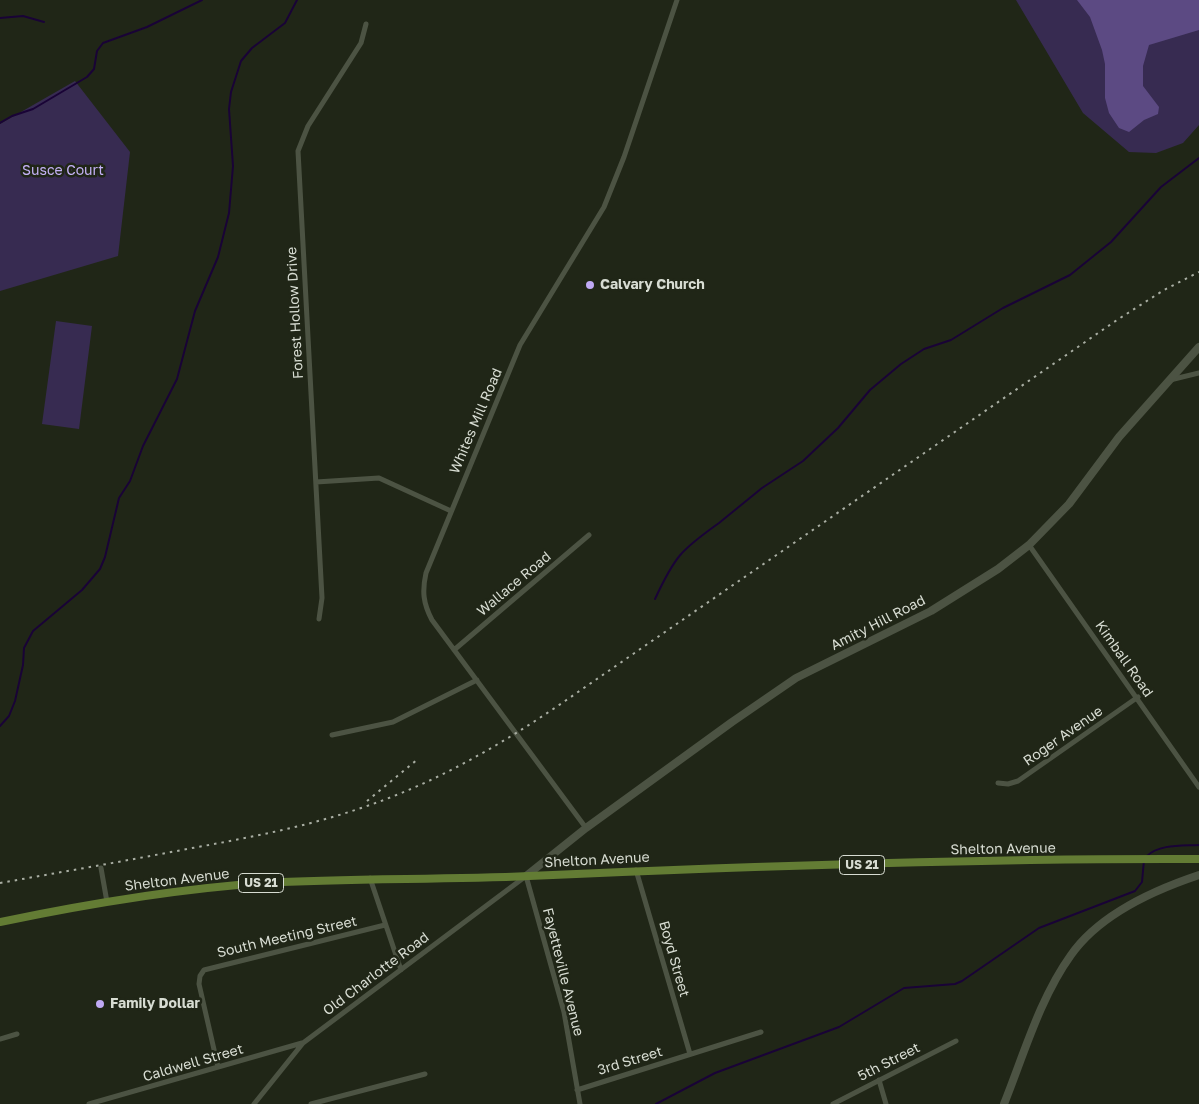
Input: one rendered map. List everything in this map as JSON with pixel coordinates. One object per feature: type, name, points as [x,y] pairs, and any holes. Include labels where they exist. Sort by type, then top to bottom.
[{"type":"main road","name":"Shelton Avenue","points":[[0,922],[107,902],[260,884],[370,878],[526,876],[636,870],[1199,859]]},
{"type":"street","name":"Whites Mill Road","points":[[586,828],[431,618],[424,605],[422,589],[426,573],[520,345],[604,207],[624,157],[677,0]]},
{"type":"street","name":"Forest Hollow Drive","points":[[319,619],[322,598],[298,151],[308,126],[361,43],[366,24]]},
{"type":"street","name":"Amity Hill Road","points":[[526,876],[586,828],[796,678],[931,611],[998,569],[1029,545],[1068,504],[1119,437],[1199,347]]},
{"type":"street","points":[[1170,380],[1199,373]]},
{"type":"street","points":[[316,482],[379,478],[451,511]]},
{"type":"street","name":"Wallace Road","points":[[454,650],[589,535]]},
{"type":"street","name":"Kimball Road","points":[[1029,545],[1138,697],[1199,787]]},
{"type":"street","points":[[332,735],[393,722],[476,680]]},
{"type":"street","name":"Roger Avenue","points":[[998,783],[1008,784],[1018,781],[1138,697]]},
{"type":"street","points":[[101,868],[107,902]]},
{"type":"street","name":"Boyd Street","points":[[636,870],[690,1054]]},
{"type":"street","points":[[1004,1104],[1052,984],[1072,953],[1109,918],[1178,882],[1199,875]]},
{"type":"street","name":"Old Charlotte Road","points":[[254,1104],[303,1043],[526,876]]},
{"type":"street","name":"Fayetteville Avenue","points":[[526,876],[564,1012],[580,1104]]},
{"type":"street","points":[[370,878],[401,970]]},
{"type":"street","name":"South Meeting Street","points":[[218,1067],[199,984],[200,976],[204,970],[386,924]]},
{"type":"street","name":"3rd Street","points":[[577,1090],[761,1032]]},
{"type":"street","points":[[0,1039],[16,1034]]},
{"type":"street","name":"5th Street","points":[[832,1104],[956,1041]]},
{"type":"street","name":"Caldwell Street","points":[[89,1104],[303,1043]]},
{"type":"street","points":[[311,1104],[425,1074]]},
{"type":"street","points":[[879,1080],[886,1104]]},
{"type":"green space","points":[[1016,0],[1199,0],[1199,125],[1183,143],[1156,153],[1129,152],[1083,113]]},
{"type":"green space","name":"Susce Court","points":[[75,81],[130,152],[118,256],[0,291],[0,124]]},
{"type":"green space","points":[[56,321],[92,326],[79,429],[42,424]]},
{"type":"shaded area","points":[[1077,0],[1199,0],[1199,30],[1149,45],[1143,66],[1143,86],[1159,107],[1158,114],[1144,120],[1129,132],[1119,128],[1109,113],[1105,98],[1105,64],[1102,50],[1090,17]]},
{"type":"waterway","points":[[0,123],[12,116],[33,109],[87,77],[94,69],[97,51],[103,43],[147,27],[202,0]]},
{"type":"waterway","points":[[0,726],[9,716],[15,701],[23,665],[24,648],[33,631],[82,590],[100,569],[105,557],[119,498],[130,481],[143,446],[177,379],[195,311],[218,257],[229,213],[233,166],[229,109],[231,92],[241,61],[252,48],[285,23],[297,0]]},
{"type":"waterway","points":[[0,18],[23,16],[44,22]]},
{"type":"waterway","points":[[655,599],[674,563],[687,548],[762,488],[803,461],[838,428],[870,390],[901,364],[924,349],[951,340],[1003,308],[1070,275],[1111,242],[1161,187],[1199,158]]},
{"type":"waterway","points":[[1147,856],[1158,849],[1199,845]]},
{"type":"waterway","points":[[656,1104],[715,1073],[839,1027],[904,988],[955,984],[962,981],[1039,928],[1135,891],[1142,882],[1144,860]]},
{"type":"railway","points":[[0,883],[232,841],[298,826],[364,807],[443,774],[493,747],[541,717],[1117,320],[1164,290],[1199,272]]},
{"type":"railway","points":[[367,801],[418,759]]},
{"type":"place","name":"Calvary Church","points":[[590,285]]},
{"type":"place","name":"Family Dollar","points":[[100,1004]]}]
